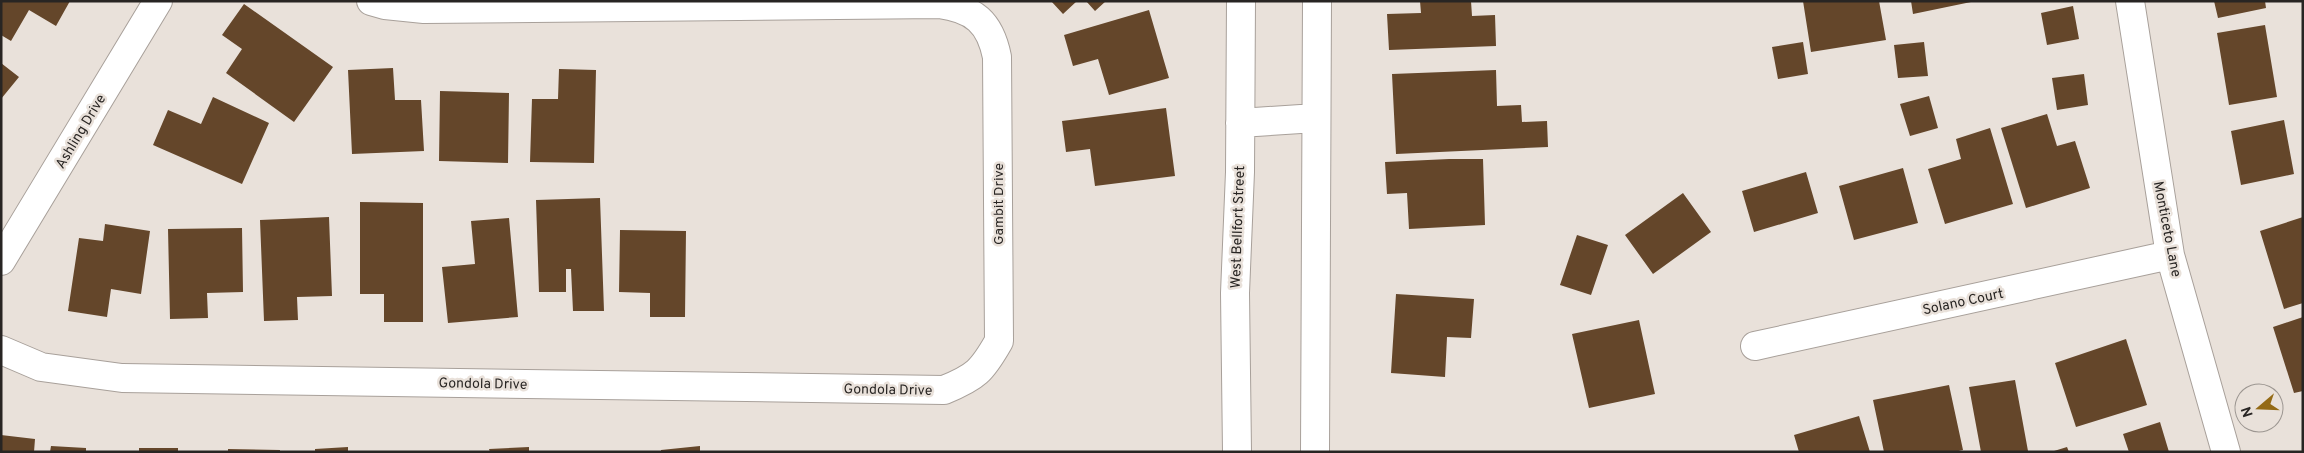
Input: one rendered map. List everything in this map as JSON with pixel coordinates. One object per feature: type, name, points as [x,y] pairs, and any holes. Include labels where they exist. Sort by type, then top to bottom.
[{"type":"street","name":"Ashling Drive","points":[[1,261],[158,1]]},
{"type":"street","name":"Gambit Drive","points":[[371,1],[385,5],[424,9],[939,4],[960,7],[980,20],[993,38],[997,58],[999,341],[985,366],[968,381]]},
{"type":"street","name":"West Bellfort Street","points":[[1237,452],[1235,293],[1240,123],[1241,1]]},
{"type":"street","points":[[1315,452],[1317,1]]},
{"type":"street","name":"Monticeto Lane","points":[[2130,1],[2170,255],[2226,452]]},
{"type":"street","points":[[1240,123],[1316,118]]},
{"type":"street","name":"Solano Court","points":[[1755,346],[2170,255]]},
{"type":"street","name":"Gondola Drive","points":[[1,350],[41,367],[122,378],[944,390],[968,381]]},
{"type":"building","points":[[1,1],[70,1],[56,26],[29,10],[11,41],[1,35]]},
{"type":"building","points":[[1051,1],[1077,1],[1063,14]]},
{"type":"building","points":[[1086,1],[1106,1],[1095,11]]},
{"type":"building","points":[[1420,1],[1471,1],[1472,16],[1495,15],[1496,46],[1389,50],[1387,14],[1421,13]]},
{"type":"building","points":[[1803,1],[1879,1],[1886,40],[1811,52]]},
{"type":"building","points":[[1911,1],[1971,1],[1971,2],[1913,14]]},
{"type":"building","points":[[2214,1],[2265,1],[2266,8],[2218,18]]},
{"type":"building","points":[[244,4],[333,67],[294,122],[226,73],[242,49],[222,35]]},
{"type":"building","points":[[2073,6],[2079,39],[2047,45],[2041,13]]},
{"type":"building","points":[[1149,10],[1169,78],[1109,95],[1098,59],[1073,66],[1064,35]]},
{"type":"building","points":[[2265,25],[2277,97],[2229,105],[2217,33]]},
{"type":"building","points":[[1803,42],[1808,74],[1778,79],[1772,47]]},
{"type":"building","points":[[1924,42],[1928,76],[1898,78],[1894,45]]},
{"type":"building","points":[[1,63],[19,77],[1,99]]},
{"type":"building","points":[[393,68],[395,100],[421,100],[424,151],[352,154],[348,70]]},
{"type":"building","points":[[559,69],[596,70],[594,163],[530,162],[532,99],[558,99]]},
{"type":"building","points":[[1496,70],[1497,106],[1521,105],[1522,122],[1547,121],[1548,147],[1396,154],[1392,74]]},
{"type":"building","points":[[2084,74],[2088,105],[2057,110],[2052,78]]},
{"type":"building","points":[[440,91],[509,93],[508,163],[439,161]]},
{"type":"building","points":[[1929,96],[1938,128],[1910,136],[1900,104]]},
{"type":"building","points":[[213,97],[269,123],[242,184],[153,145],[168,110],[201,124]]},
{"type":"building","points":[[1166,108],[1175,176],[1095,186],[1090,149],[1066,152],[1062,121]]},
{"type":"building","points":[[2047,114],[2057,146],[2075,141],[2090,188],[2026,208],[2001,128]]},
{"type":"building","points":[[2284,120],[2294,174],[2241,185],[2231,131]]},
{"type":"building","points":[[1990,128],[2013,204],[1945,224],[1928,169],[1961,159],[1956,139]]},
{"type":"building","points":[[1483,159],[1485,225],[1409,229],[1407,193],[1387,194],[1385,162]]},
{"type":"building","points":[[1903,168],[1918,223],[1854,240],[1839,186]]},
{"type":"building","points":[[1806,172],[1818,213],[1754,232],[1742,191]]},
{"type":"building","points":[[1683,193],[1711,232],[1653,274],[1625,235]]},
{"type":"building","points":[[600,198],[604,311],[573,311],[571,269],[566,269],[566,292],[539,292],[536,200]]},
{"type":"building","points":[[360,202],[423,203],[423,322],[384,322],[384,294],[360,294]]},
{"type":"building","points":[[329,217],[332,296],[297,297],[298,320],[264,321],[260,220]]},
{"type":"building","points":[[2303,217],[2303,303],[2284,309],[2260,231]]},
{"type":"building","points":[[509,218],[518,317],[448,323],[442,267],[475,264],[471,221]]},
{"type":"building","points":[[105,224],[150,231],[141,294],[111,289],[107,317],[68,311],[79,238],[103,241]]},
{"type":"building","points":[[242,228],[243,292],[207,293],[208,318],[170,319],[168,229]]},
{"type":"building","points":[[620,230],[686,231],[685,317],[650,317],[650,293],[619,292]]},
{"type":"building","points":[[1577,235],[1608,245],[1591,295],[1560,285]]},
{"type":"building","points":[[1396,294],[1474,299],[1471,338],[1447,337],[1445,377],[1391,373]]},
{"type":"building","points":[[2303,317],[2303,391],[2294,393],[2273,327]]},
{"type":"building","points":[[1639,320],[1655,394],[1589,408],[1572,334]]},
{"type":"building","points":[[2126,339],[2147,405],[2076,427],[2055,363]]},
{"type":"building","points":[[2015,380],[2028,451],[1981,452],[1969,387]]},
{"type":"building","points":[[1949,385],[1963,450],[1954,452],[1884,452],[1873,400]]},
{"type":"building","points":[[1859,416],[1870,452],[1799,452],[1794,435]]},
{"type":"building","points":[[2160,422],[2169,452],[2129,452],[2123,434]]},
{"type":"building","points":[[1,435],[35,439],[34,452],[1,452]]},
{"type":"building","points":[[51,446],[86,448],[86,452],[50,452]]},
{"type":"building","points":[[700,446],[700,452],[661,452],[661,450]]},
{"type":"building","points":[[348,447],[348,452],[315,452],[315,449]]},
{"type":"building","points":[[529,447],[529,452],[490,452],[489,449]]},
{"type":"building","points":[[2067,447],[2069,452],[2054,452],[2054,451]]},
{"type":"building","points":[[139,448],[178,448],[178,452],[139,452]]},
{"type":"building","points":[[228,449],[280,450],[280,452],[228,452]]}]
